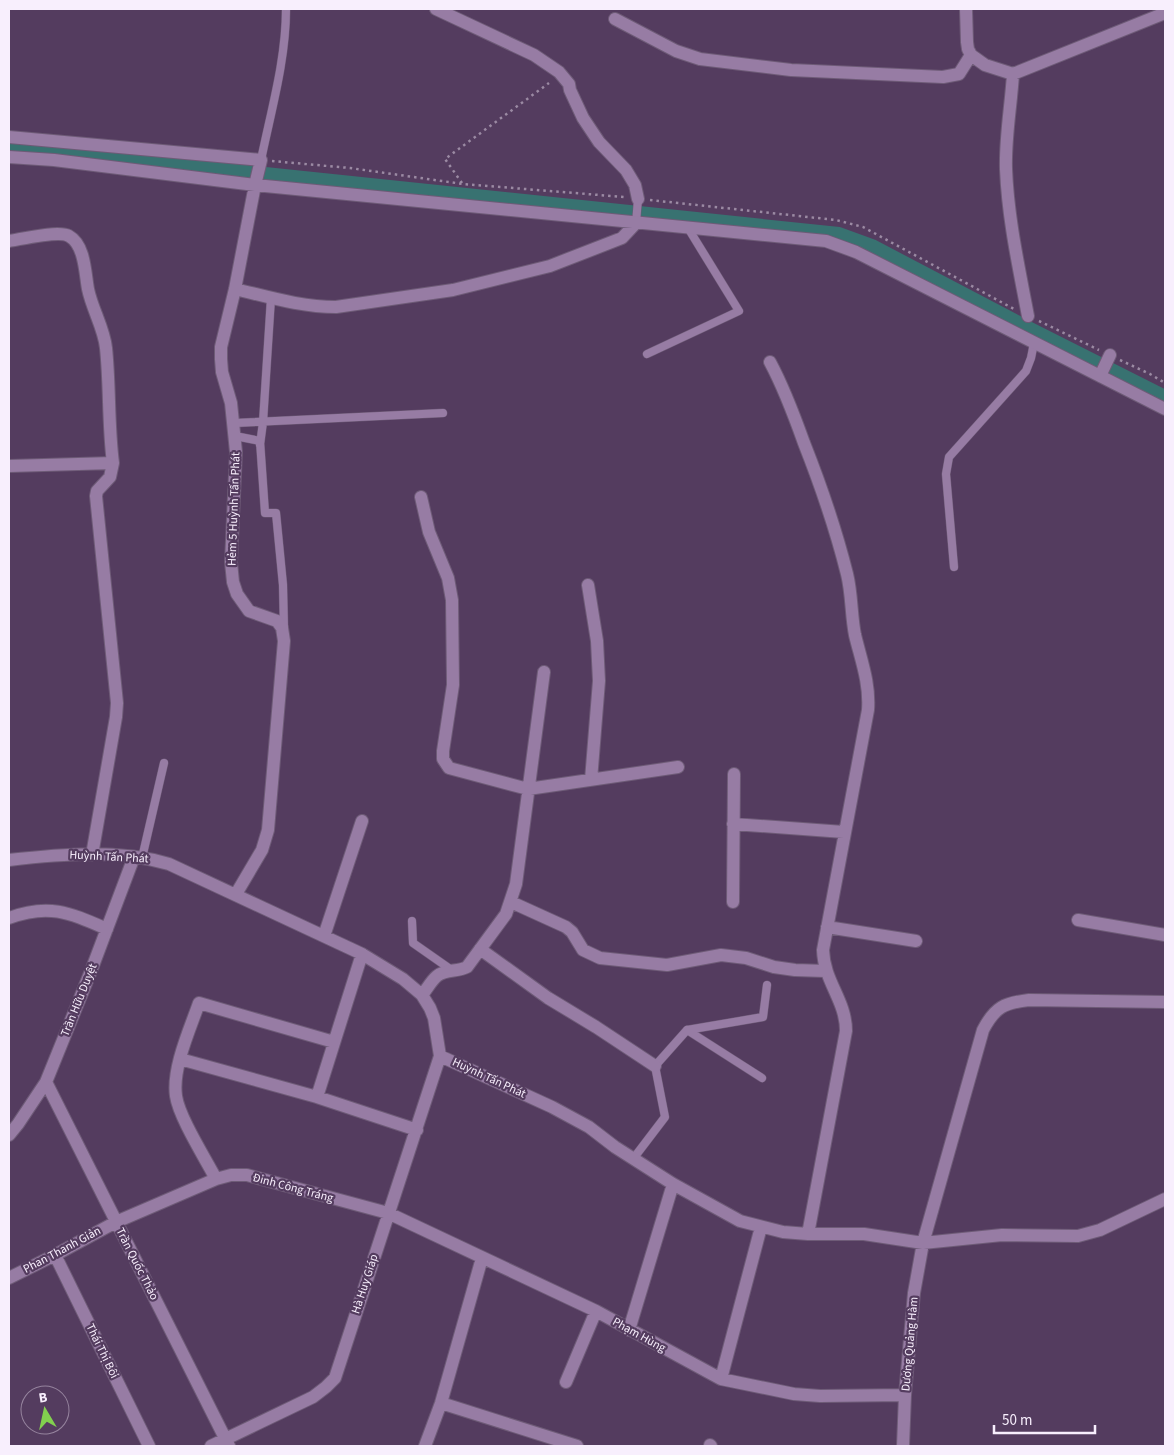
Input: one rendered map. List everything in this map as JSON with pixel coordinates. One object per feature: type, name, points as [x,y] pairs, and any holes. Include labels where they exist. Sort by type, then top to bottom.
[{"type":"street","points":[[436,9],[534,55],[559,72],[569,84],[583,118],[599,142],[626,170],[634,185],[638,199]]},
{"type":"street","points":[[966,9],[967,42],[971,55],[985,65],[1013,74],[1165,12]]},
{"type":"street","points":[[615,19],[676,52],[700,59],[791,70],[943,77],[959,74],[971,55]]},
{"type":"street","points":[[1013,74],[1006,169],[1010,224],[1028,316]]},
{"type":"street","points":[[9,137],[258,174],[636,223],[826,241],[856,252],[1165,409]]},
{"type":"street","points":[[9,157],[258,174]]},
{"type":"street","name":"Hẻm 5 Huỳnh Tấn Phát","points":[[258,174],[236,289],[221,347],[222,372],[231,403],[235,430],[236,475],[231,562],[233,582],[237,594],[250,611],[277,621],[284,634]]},
{"type":"street","points":[[236,289],[302,306],[336,307],[453,290],[550,266],[622,238],[636,223]]},
{"type":"street","points":[[9,241],[67,234],[77,244],[106,346],[113,463],[110,477],[97,491],[96,496],[117,703],[92,854]]},
{"type":"street","points":[[1100,376],[1110,355]]},
{"type":"street","points":[[770,362],[787,398],[816,473],[837,539],[848,576],[855,634],[869,695],[868,710],[823,950],[825,971],[842,1006],[846,1019],[846,1031],[808,1234]]},
{"type":"street","points":[[9,466],[113,463]]},
{"type":"street","points":[[421,497],[429,532],[448,578],[452,600],[452,685],[443,750],[445,764],[449,768],[528,789],[678,767]]},
{"type":"street","points":[[588,585],[597,641],[599,681],[591,780]]},
{"type":"street","points":[[236,894],[262,850],[268,830],[284,634]]},
{"type":"street","points":[[422,995],[436,976],[444,972],[467,967],[506,914],[511,902],[519,868],[544,672]]},
{"type":"street","points":[[733,902],[734,774]]},
{"type":"street","points":[[324,936],[362,821]]},
{"type":"street","points":[[733,824],[844,832]]},
{"type":"street","name":"Huỳnh Tấn Phát","points":[[9,860],[52,855],[92,854],[138,858],[169,864],[362,954],[404,979],[422,995],[434,1018],[440,1056],[552,1107],[589,1127],[633,1159],[673,1184],[740,1221],[783,1232],[864,1234],[923,1243],[1002,1235],[1066,1237],[1088,1235],[1165,1199]]},
{"type":"street","name":"Trần Hữu Duyệt","points":[[9,1135],[46,1082],[107,929],[138,858]]},
{"type":"street","points":[[511,902],[566,927],[572,932],[583,950],[600,958],[667,965],[720,955],[746,958],[774,967],[825,971]]},
{"type":"street","points":[[9,918],[31,911],[54,911],[76,916],[107,929]]},
{"type":"street","points":[[1078,920],[1165,935]]},
{"type":"street","points":[[827,927],[916,941]]},
{"type":"street","points":[[480,949],[548,998],[655,1066]]},
{"type":"street","points":[[317,1097],[362,954]]},
{"type":"street","name":"Dương Quảng Hàm","points":[[903,1446],[905,1395],[914,1293],[923,1243],[983,1030],[990,1017],[999,1008],[1010,1002],[1029,1000],[1165,1002]]},
{"type":"street","points":[[216,1179],[181,1113],[176,1097],[176,1081],[180,1059],[199,1003],[334,1042]]},
{"type":"street","name":"Hà Huy Giáp","points":[[211,1446],[227,1443],[313,1397],[335,1378],[440,1056]]},
{"type":"street","points":[[180,1059],[317,1097],[417,1130]]},
{"type":"street","name":"Trần Quốc Thảo","points":[[46,1082],[227,1443]]},
{"type":"street","name":"Đinh Công Tráng","points":[[116,1222],[216,1179],[231,1175],[247,1175],[388,1213]]},
{"type":"street","points":[[629,1330],[673,1184]]},
{"type":"street","name":"Phạm Hùng","points":[[388,1213],[596,1311],[720,1379],[794,1394],[820,1396],[905,1395]]},
{"type":"street","name":"Phan Thanh Giản","points":[[9,1278],[116,1222]]},
{"type":"street","points":[[720,1379],[761,1227]]},
{"type":"street","name":"Thái Thị Bôi","points":[[55,1255],[149,1446]]},
{"type":"street","points":[[425,1446],[441,1403],[482,1258]]},
{"type":"street","points":[[566,1382],[596,1311]]},
{"type":"street","points":[[441,1403],[569,1445]]},
{"type":"lane","points":[[258,174],[279,75],[286,9]]},
{"type":"lane","points":[[636,223],[638,199]]},
{"type":"lane","points":[[647,354],[739,311],[688,228]]},
{"type":"lane","points":[[260,446],[264,422],[271,298]]},
{"type":"lane","points":[[954,567],[946,474],[949,457],[1026,371],[1034,343]]},
{"type":"lane","points":[[235,430],[264,422],[443,413]]},
{"type":"lane","points":[[235,430],[260,440],[265,513],[276,513],[284,585],[284,634]]},
{"type":"lane","points":[[138,858],[164,763]]},
{"type":"lane","points":[[412,920],[413,943],[453,971]]},
{"type":"lane","points":[[633,1159],[665,1117],[655,1066],[687,1030],[763,1018],[767,985]]},
{"type":"lane","points":[[687,1030],[762,1078]]},
{"type":"path","points":[[462,184],[445,159],[549,83]]},
{"type":"waterway","points":[[9,147],[839,234],[872,246],[1165,397]]}]
